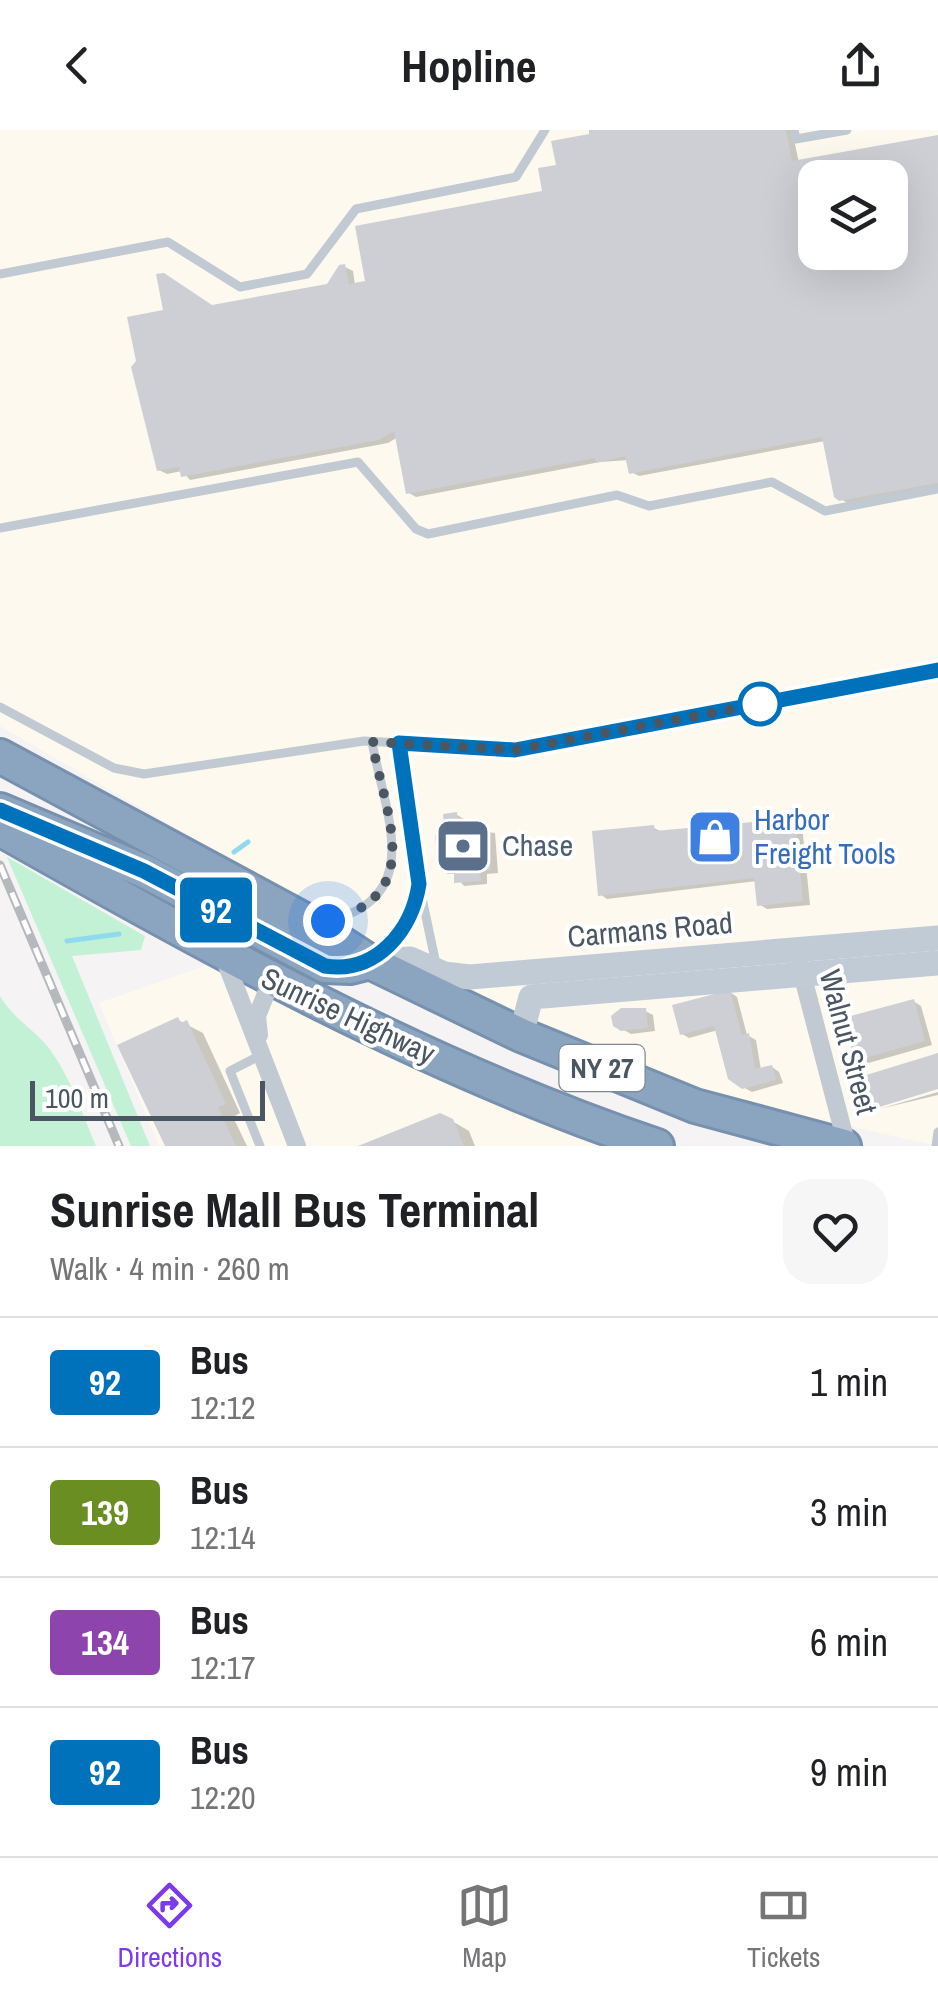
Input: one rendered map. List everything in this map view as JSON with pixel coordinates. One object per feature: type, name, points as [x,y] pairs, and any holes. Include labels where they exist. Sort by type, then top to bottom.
[{"type":"highway","name":"Sunrise Highway","points":[[0,756],[310,923],[370,962],[522,1035],[695,1106],[846,1146]]},
{"type":"highway","points":[[0,810],[144,871],[325,966],[350,967],[370,962]]},
{"type":"highway","name":"Sunrise Highway","points":[[0,829],[271,980],[478,1078],[657,1146]]},
{"type":"street","name":"Carmans Road","points":[[522,1035],[531,998],[799,964],[938,938]]},
{"type":"street","points":[[222,955],[297,1146]]},
{"type":"street","name":"Carmans Road","points":[[370,962],[410,959],[444,974],[470,978],[799,964],[938,963]]},
{"type":"street","name":"Walnut Street","points":[[799,964],[846,1146]]},
{"type":"street","points":[[261,1055],[257,1016],[271,980]]},
{"type":"lane","points":[[0,274],[168,242],[240,287],[307,274],[356,208],[516,177],[545,130]]},
{"type":"lane","points":[[794,130],[796,140],[847,130]]},
{"type":"lane","points":[[0,528],[358,462],[416,530],[428,534],[617,495],[650,506],[772,482],[825,510],[938,489]]},
{"type":"lane","points":[[0,707],[114,768],[144,774],[368,741],[515,750],[938,670]]},
{"type":"lane","points":[[310,923],[363,910],[376,900],[390,878],[393,852],[368,741]]},
{"type":"lane","points":[[399,743],[434,962],[444,974]]},
{"type":"lane","points":[[370,962],[406,927],[419,884]]},
{"type":"lane","points":[[260,1146],[230,1071],[261,1055]]},
{"type":"lane","points":[[936,1146],[938,1132]]},
{"type":"shaded area","points":[[0,130],[938,130],[938,1146],[652,1082],[515,1025],[0,726]]},
{"type":"shaded area","points":[[216,962],[479,1094],[601,1146],[159,1146],[99,1003]]},
{"type":"green space","points":[[7,857],[145,936],[141,950],[72,956],[150,1146],[131,1146]]},
{"type":"green space","points":[[0,996],[56,1058],[96,1146],[0,1146]]},
{"type":"building","points":[[589,130],[786,130],[792,161],[938,135],[938,483],[839,501],[834,497],[822,437],[629,474],[625,456],[596,463],[595,458],[406,494],[394,431],[379,440],[181,477],[179,467],[157,471],[131,367],[136,361],[127,317],[163,310],[156,274],[164,273],[212,305],[327,284],[339,265],[345,264],[349,284],[365,281],[355,226],[542,191],[538,168],[556,165],[551,141],[589,134]]},
{"type":"building","name":"Chase","points":[[457,812],[458,826],[488,826],[491,870],[480,871],[481,881],[454,883],[454,874],[447,874],[446,857],[437,858],[435,835],[445,834],[443,814]]},
{"type":"building","points":[[795,818],[803,901],[757,906],[754,878],[598,896],[592,831],[654,825],[655,831]]},
{"type":"building","points":[[730,990],[742,1035],[749,1033],[755,1069],[772,1065],[776,1080],[742,1089],[728,1079],[714,1026],[680,1035],[672,1005]]},
{"type":"building","points":[[914,999],[925,1041],[855,1061],[843,1018]]},
{"type":"building","points":[[621,1008],[646,1008],[648,1028],[621,1031],[613,1026],[611,1016]]},
{"type":"building","points":[[178,1017],[181,1023],[187,1020],[226,1104],[218,1107],[236,1146],[165,1146],[117,1045]]},
{"type":"building","points":[[938,1053],[938,1089],[873,1109],[863,1076]]},
{"type":"building","points":[[440,1113],[453,1119],[464,1146],[358,1146]]},
{"type":"waterway","points":[[234,852],[248,842]]},
{"type":"waterway","points":[[67,941],[119,934]]},
{"type":"railway","points":[[0,865],[119,1146]]},
{"type":"bus line","name":"92","points":[[0,810],[44,825],[144,871],[298,954],[325,966],[350,967],[370,962],[406,927],[416,904],[419,884],[399,743],[515,750],[938,670]]},
{"type":"place","name":"Harbor Freight Tools","points":[[715,837]]},
{"type":"place","name":"Chase","points":[[463,846]]},
{"type":"route","points":[[328,921],[368,906],[390,878],[393,852],[372,742],[515,750],[760,704]]}]
